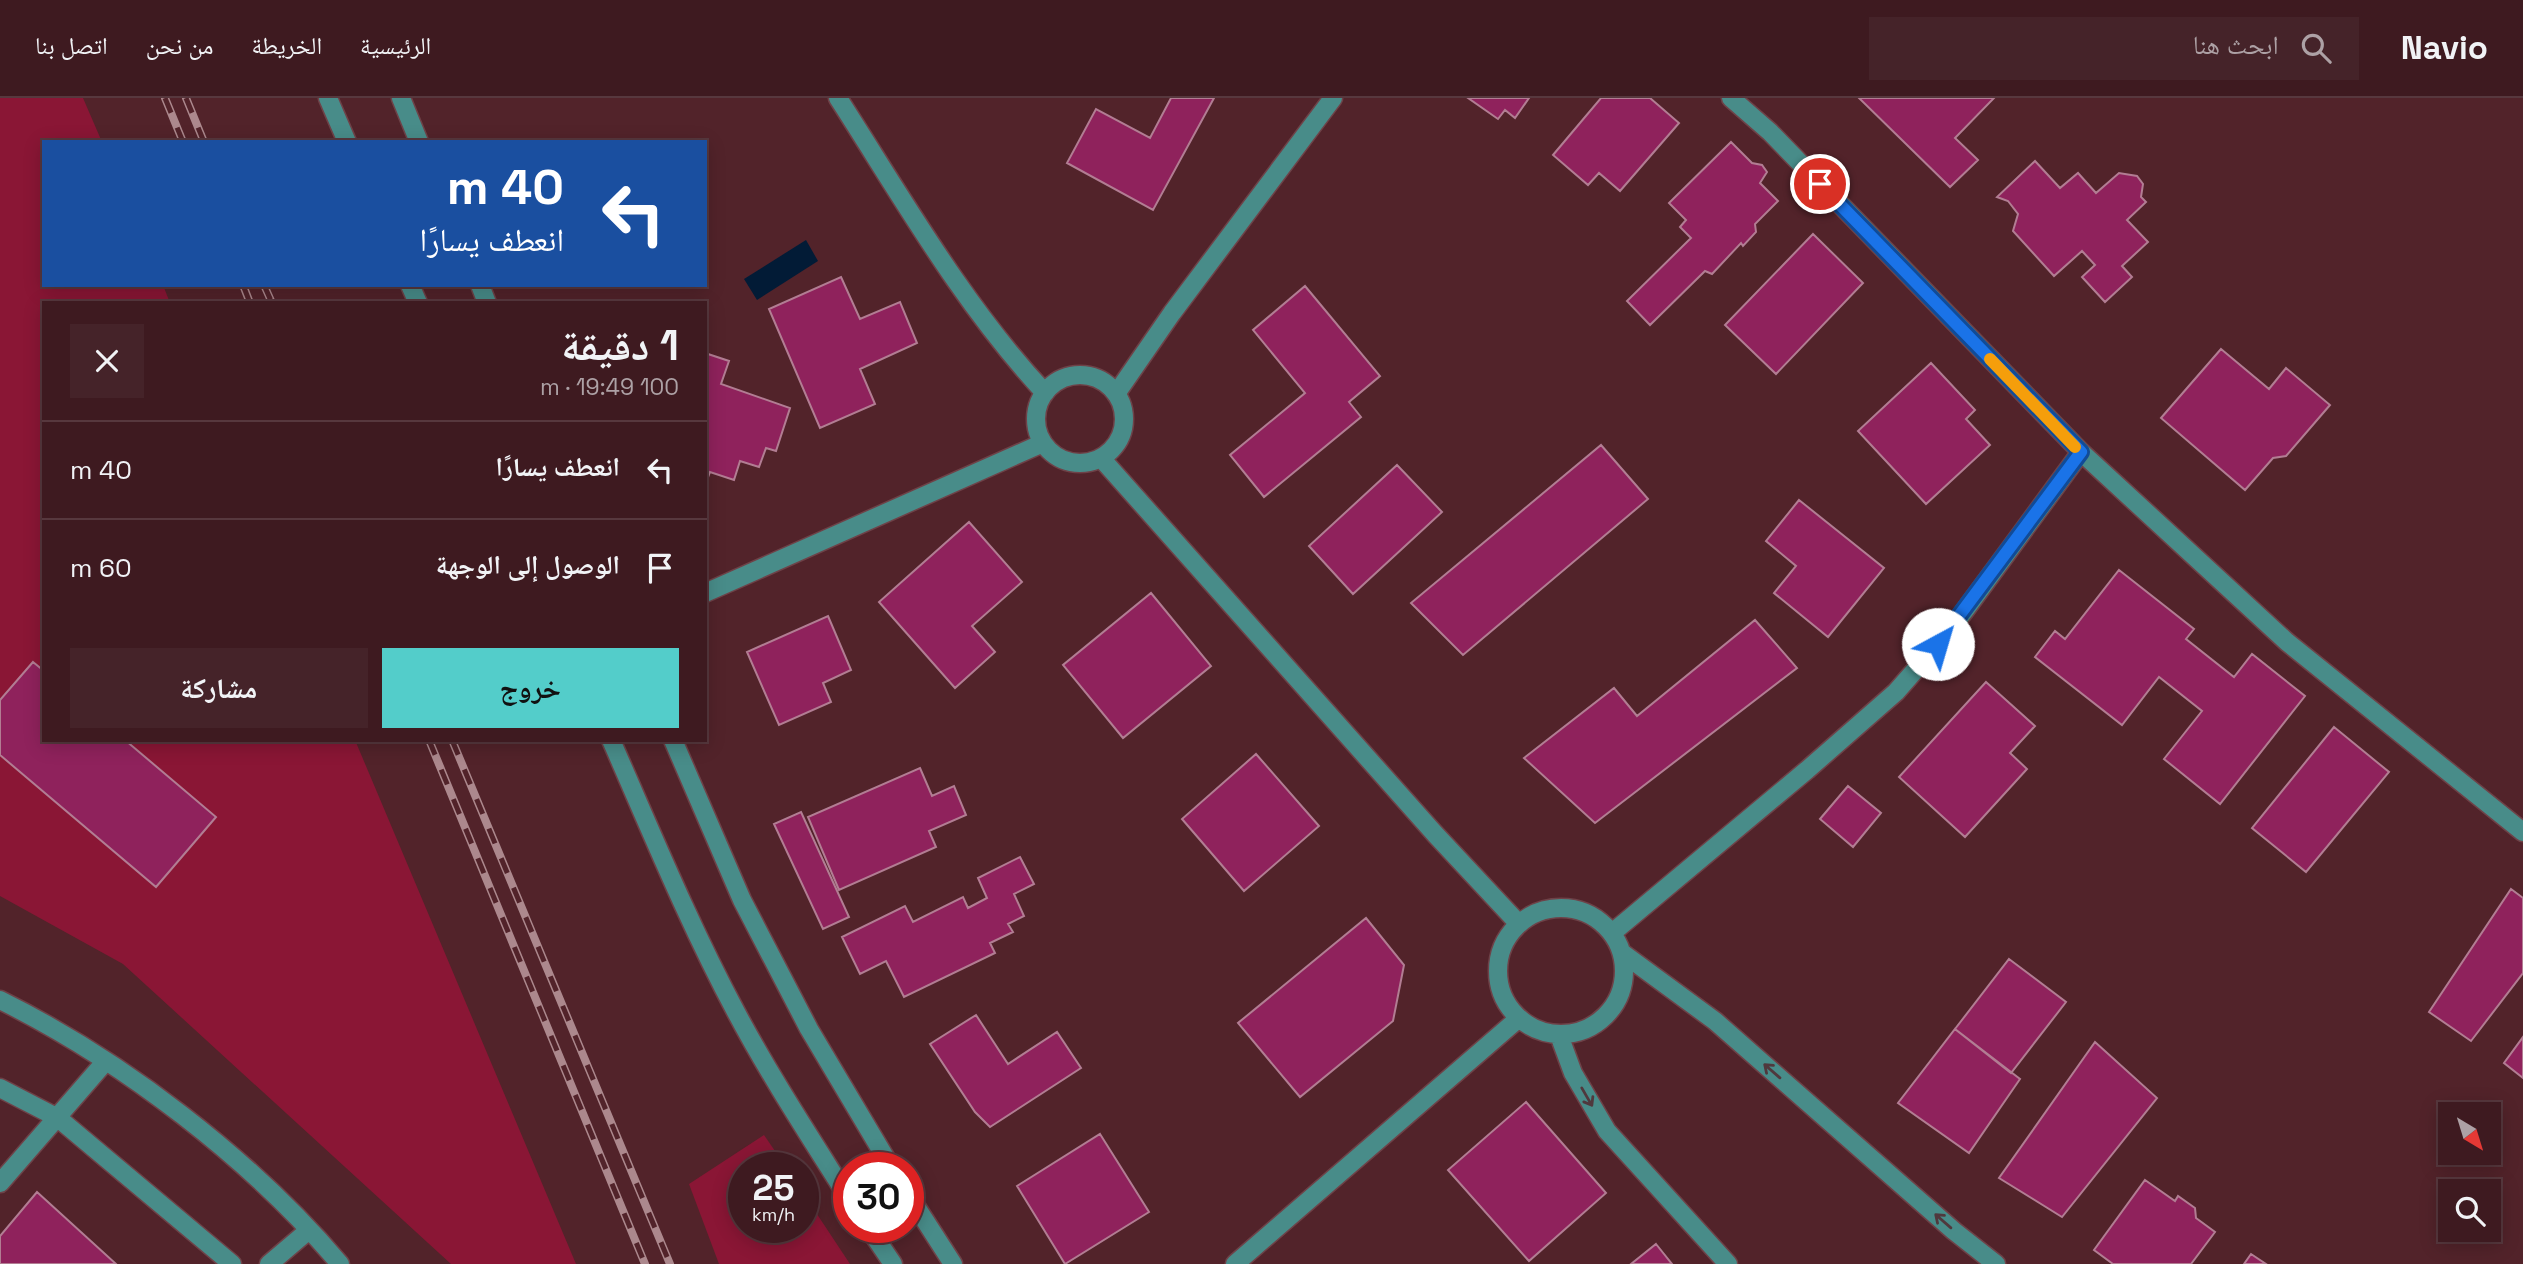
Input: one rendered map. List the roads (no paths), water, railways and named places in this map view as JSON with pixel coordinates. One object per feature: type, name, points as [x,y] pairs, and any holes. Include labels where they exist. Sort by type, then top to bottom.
[{"type":"street","points":[[328,98],[346,140]]},
{"type":"street","points":[[401,98],[418,140]]},
{"type":"street","points":[[838,98],[973,306],[993,334],[1045,393]]},
{"type":"street","points":[[1116,394],[1172,313],[1333,98]]},
{"type":"street","points":[[1731,98],[1770,132],[2081,452],[2287,642],[2523,832]]},
{"type":"street","points":[[1068,377],[1094,377],[1116,394],[1123,415],[1121,436],[1101,458],[1085,463],[1069,462],[1054,455],[1043,443],[1037,431],[1036,418],[1039,404],[1055,383],[1068,377]]},
{"type":"street","points":[[707,592],[1043,443]]},
{"type":"street","points":[[1612,933],[1896,692],[1952,628],[2081,452]]},
{"type":"street","points":[[1101,458],[1435,834],[1519,924]]},
{"type":"street","points":[[612,742],[680,897],[734,1010],[777,1086],[833,1174]]},
{"type":"street","points":[[674,742],[748,912],[809,1029],[882,1152]]},
{"type":"street","points":[[1557,908],[1578,910],[1597,919],[1612,933],[1621,952],[1624,972],[1621,992],[1612,1010],[1597,1024],[1578,1032],[1559,1035],[1537,1030],[1518,1019],[1505,1002],[1498,982],[1498,961],[1505,940],[1519,924],[1536,913],[1557,908]]},
{"type":"street","points":[[1621,952],[1715,1021],[1954,1231],[1996,1264]]},
{"type":"street","points":[[0,1000],[105,1062],[172,1109],[215,1144],[309,1230],[340,1264]]},
{"type":"street","points":[[1235,1264],[1518,1019]]},
{"type":"street","points":[[1559,1035],[1573,1073],[1606,1131],[1728,1264]]},
{"type":"street","points":[[0,1183],[105,1062]]},
{"type":"street","points":[[0,1088],[58,1118],[232,1264]]},
{"type":"street","points":[[924,1219],[953,1264]]},
{"type":"street","points":[[269,1264],[309,1230]]},
{"type":"street","points":[[879,1243],[893,1264]]},
{"type":"water","points":[[806,240],[818,261],[757,300],[744,279]]},
{"type":"railway","points":[[165,98],[182,140]]},
{"type":"railway","points":[[186,98],[203,140]]},
{"type":"railway","points":[[244,287],[249,301]]},
{"type":"railway","points":[[265,287],[271,301]]},
{"type":"railway","points":[[430,742],[645,1264]]},
{"type":"railway","points":[[453,742],[670,1264]]}]
